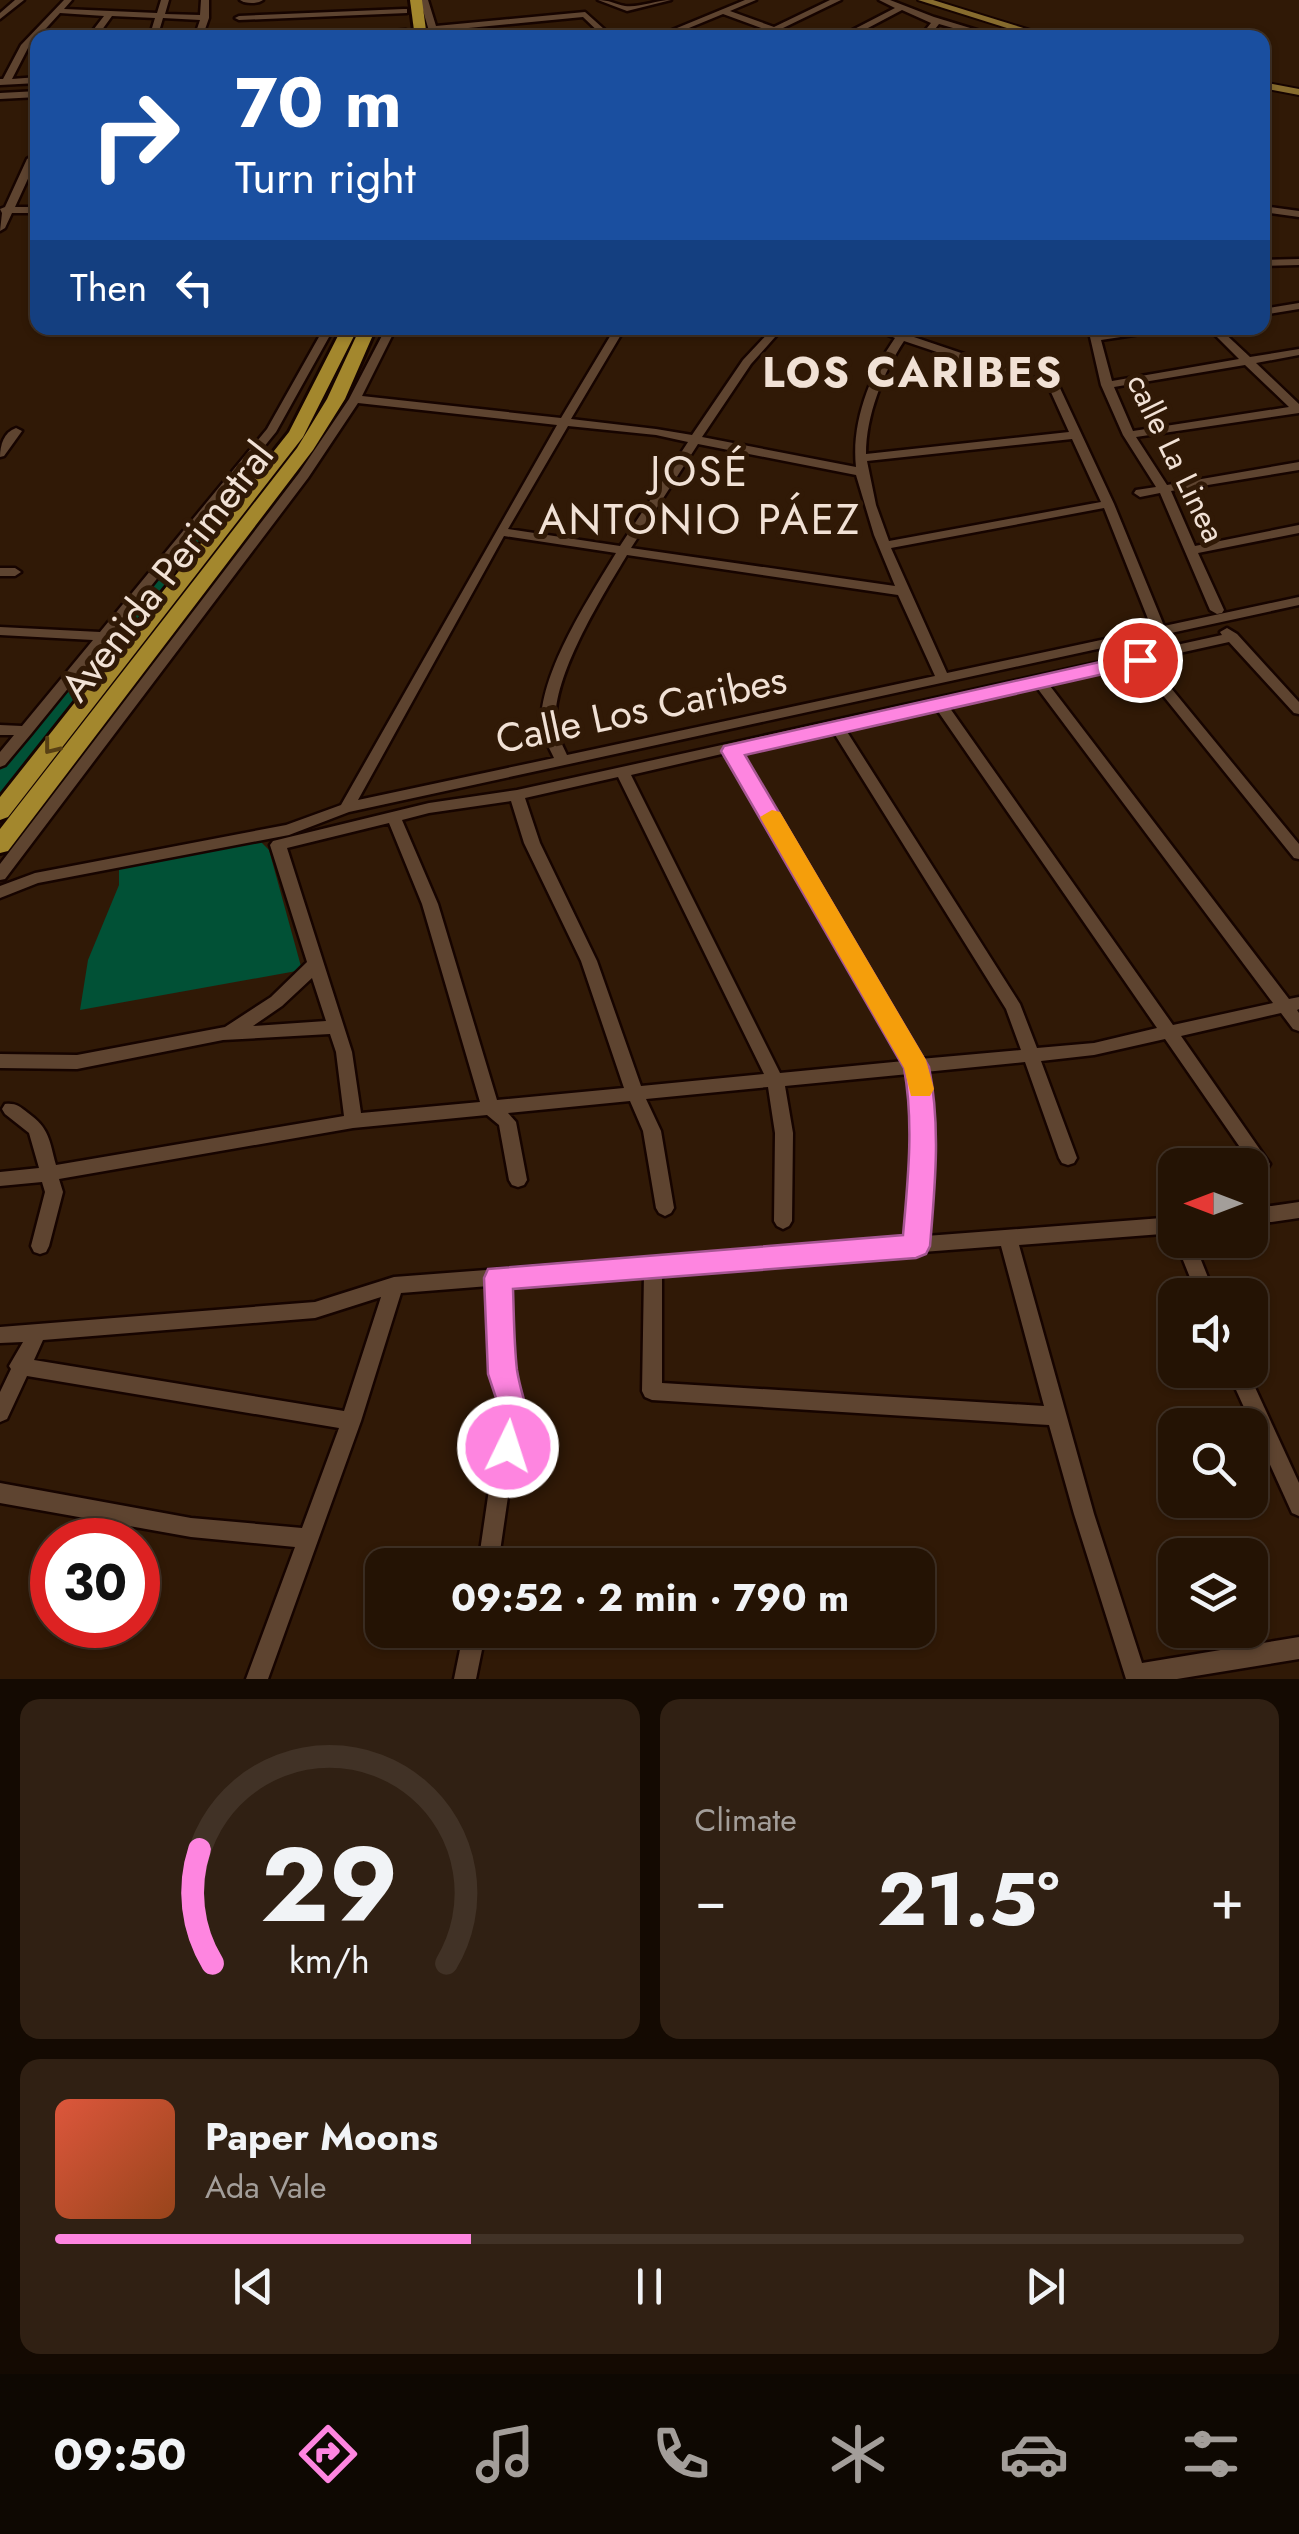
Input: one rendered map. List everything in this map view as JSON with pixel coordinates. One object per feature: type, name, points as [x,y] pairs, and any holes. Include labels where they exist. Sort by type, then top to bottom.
[{"type":"highway","points":[[416,0],[420,30]]},
{"type":"highway","points":[[403,5],[405,30]]},
{"type":"highway","name":"Avenida Perimetral","points":[[0,812],[278,457],[312,408],[347,335]]},
{"type":"highway","name":"Avenida Perimetral","points":[[0,845],[315,435],[365,335]]},
{"type":"main road","points":[[923,0],[1024,30]]},
{"type":"main road","points":[[1270,87],[1299,92]]},
{"type":"street","points":[[0,17],[20,0]]},
{"type":"street","points":[[41,30],[68,0]]},
{"type":"street","points":[[156,30],[165,0]]},
{"type":"street","points":[[200,30],[205,0]]},
{"type":"street","points":[[244,0],[260,0]]},
{"type":"street","points":[[424,0],[434,30]]},
{"type":"street","points":[[602,0],[627,9],[667,0]]},
{"type":"street","points":[[677,30],[752,0]]},
{"type":"street","points":[[770,30],[836,0]]},
{"type":"street","points":[[883,0],[899,9],[969,30]]},
{"type":"street","points":[[239,18],[403,5]]},
{"type":"street","points":[[857,30],[899,9]]},
{"type":"street","points":[[60,12],[204,18]]},
{"type":"street","points":[[724,12],[779,30]]},
{"type":"street","points":[[471,30],[532,25],[585,14],[602,30]]},
{"type":"street","points":[[97,30],[108,15]]},
{"type":"street","points":[[931,20],[936,24],[931,30]]},
{"type":"street","points":[[3,82],[30,41]]},
{"type":"street","points":[[3,82],[30,80]]},
{"type":"street","points":[[2,99],[30,95]]},
{"type":"street","points":[[0,228],[4,210],[30,161]]},
{"type":"street","points":[[4,210],[30,210]]},
{"type":"street","points":[[1270,210],[1299,214]]},
{"type":"street","points":[[1270,262],[1299,262]]},
{"type":"street","points":[[1270,311],[1299,306]]},
{"type":"street","name":"Avenida Perimetral","points":[[0,762],[278,421],[325,335]]},
{"type":"street","points":[[320,344],[330,335]]},
{"type":"street","points":[[36,878],[4,871],[304,476],[356,399],[388,335]]},
{"type":"street","points":[[346,808],[616,335]]},
{"type":"street","points":[[562,759],[548,723],[550,696],[581,623],[748,362],[772,335]]},
{"type":"street","points":[[903,335],[874,390],[860,436],[861,465],[886,545],[942,677]]},
{"type":"street","points":[[913,335],[1046,382],[1062,399],[1159,632]]},
{"type":"street","name":"calle La Linea","points":[[1097,335],[1107,385],[1129,435],[1165,491],[1217,614],[1232,637],[1299,710]]},
{"type":"street","points":[[1220,335],[1299,409]]},
{"type":"street","points":[[1107,385],[1299,352]]},
{"type":"street","points":[[356,399],[697,439],[861,465],[1078,435]]},
{"type":"street","points":[[1129,435],[1299,409]]},
{"type":"street","points":[[278,421],[274,437],[278,457]]},
{"type":"street","points":[[0,432],[16,431],[0,453]]},
{"type":"street","points":[[1140,494],[1299,466]]},
{"type":"street","points":[[886,545],[1108,504]]},
{"type":"street","points":[[1190,551],[1299,529]]},
{"type":"street","points":[[500,532],[906,592]]},
{"type":"street","name":"Calle Los Caribes","points":[[0,892],[36,878],[289,830],[346,808],[562,759],[1159,632],[1217,614],[1299,601]]},
{"type":"street","points":[[0,632],[104,636]]},
{"type":"street","points":[[354,1122],[344,1052],[278,845],[475,799],[516,796],[732,751],[1232,637]]},
{"type":"street","points":[[1140,660],[1299,854]]},
{"type":"street","points":[[1040,682],[1292,1005],[1299,1024]]},
{"type":"street","points":[[939,703],[1249,1148]]},
{"type":"street","points":[[837,726],[1014,1008],[1068,1158]]},
{"type":"street","points":[[0,730],[26,731]]},
{"type":"street","points":[[732,751],[916,1067],[922,1098],[923,1159],[916,1246]]},
{"type":"street","points":[[623,772],[776,1078],[784,1132],[783,1221]]},
{"type":"street","points":[[516,796],[540,860],[589,961],[634,1092],[652,1132],[665,1208]]},
{"type":"street","points":[[394,817],[430,904],[490,1107],[507,1122],[518,1180]]},
{"type":"street","points":[[223,1034],[264,1013],[291,992],[314,965]]},
{"type":"street","points":[[0,1179],[354,1122],[1094,1049],[1292,1005]]},
{"type":"street","points":[[0,1062],[77,1062],[223,1034],[335,1026]]},
{"type":"street","points":[[12,1109],[37,1129],[54,1192],[40,1246]]},
{"type":"street","points":[[1268,1215],[1299,1210]]},
{"type":"street","points":[[0,1335],[316,1310],[394,1285],[1158,1226]]},
{"type":"street","points":[[1008,1238],[1055,1416],[1126,1658],[1135,1675],[1299,1648]]},
{"type":"street","points":[[653,1266],[652,1391],[1055,1416]]},
{"type":"street","points":[[490,1548],[502,1469],[514,1426],[512,1401],[503,1374],[498,1278]]},
{"type":"street","points":[[257,1679],[350,1421],[394,1285]]},
{"type":"street","points":[[0,1413],[37,1332]]},
{"type":"street","points":[[19,1366],[350,1421]]},
{"type":"street","points":[[1245,1388],[1299,1506]]},
{"type":"street","points":[[0,1493],[200,1529],[306,1538]]},
{"type":"street","points":[[465,1679],[471,1648]]},
{"type":"green space","points":[[231,505],[0,794],[0,769],[196,532]]},
{"type":"green space","points":[[234,841],[261,842],[269,850],[302,970],[80,1010],[88,960],[119,885],[119,865]]},
{"type":"slow traffic","points":[[772,817],[916,1067],[921,1089]]},
{"type":"district","name":"LOS CARIBES","points":[[913,372]]},
{"type":"district","name":"JOSÉ ANTONIO PÁEZ","points":[[700,495]]},
{"type":"route","points":[[508,1447],[514,1426],[512,1401],[503,1374],[498,1278],[916,1246],[923,1159],[922,1098],[916,1067],[732,751],[1140,660]]}]
